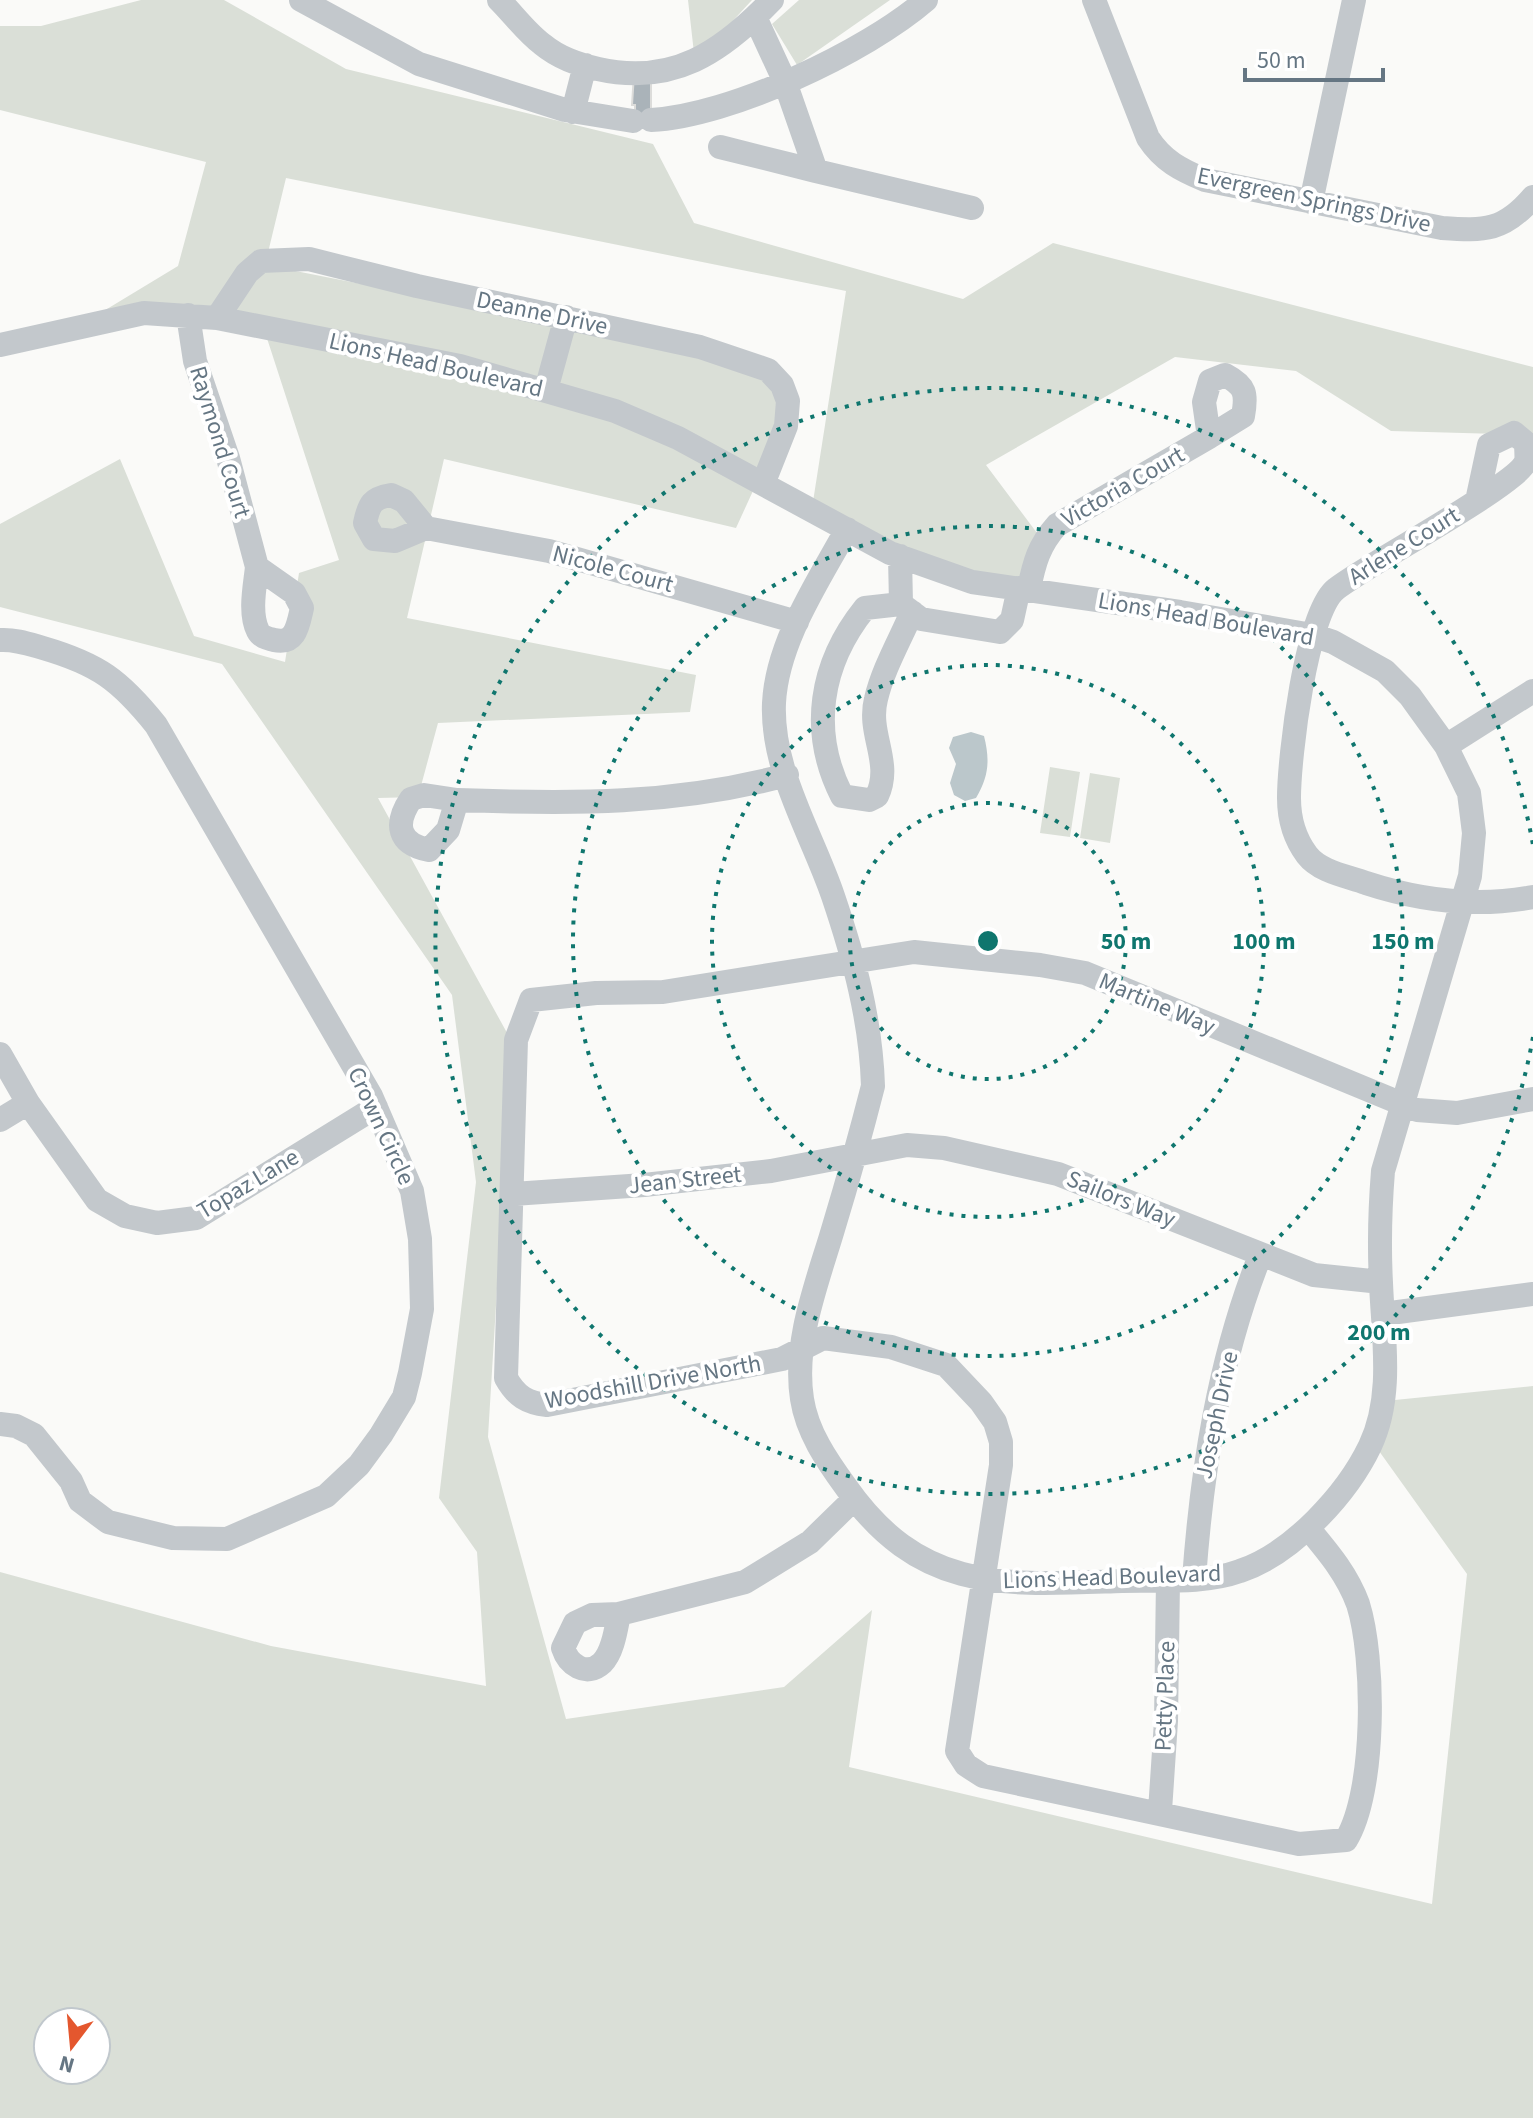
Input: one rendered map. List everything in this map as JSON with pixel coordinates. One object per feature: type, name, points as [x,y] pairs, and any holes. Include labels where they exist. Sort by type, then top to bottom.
[{"type":"street","points":[[301,0],[419,64],[573,112],[642,120],[679,119],[785,82],[846,55],[909,16],[926,0]]},
{"type":"street","points":[[499,0],[541,44],[569,61],[621,74],[671,71],[694,62],[764,9],[816,171]]},
{"type":"street","name":"Evergreen Springs Drive","points":[[1094,0],[1148,138],[1176,168],[1205,180],[1442,228],[1477,230],[1514,220],[1533,197]]},
{"type":"street","points":[[1311,202],[1354,0]]},
{"type":"street","points":[[573,112],[585,65]]},
{"type":"street","points":[[720,147],[972,208]]},
{"type":"street","name":"Deanne Drive","points":[[217,318],[247,273],[261,261],[290,258],[346,266],[417,286],[700,347],[768,370],[782,385],[788,401],[779,452],[763,484]]},
{"type":"street","name":"Lions Head Boulevard","points":[[0,345],[144,313],[188,315],[460,366],[627,416],[678,438],[900,556],[972,582],[1312,635],[1369,659],[1385,671],[1410,696],[1446,746],[1469,793],[1474,833],[1463,901],[1383,1171],[1381,1282],[1385,1380],[1381,1417],[1371,1444],[1346,1485],[1308,1528],[1267,1558],[1240,1572],[1194,1579],[1029,1584],[961,1577],[929,1562],[894,1539],[854,1499],[811,1429],[803,1402],[801,1349],[873,1086],[872,1043],[832,894],[787,775],[777,739],[774,703],[797,622],[847,529]]},
{"type":"street","name":"Raymond Court","points":[[188,315],[195,361],[228,458],[257,567]]},
{"type":"street","points":[[546,390],[566,317]]},
{"type":"street","name":"Victoria Court","points":[[907,608],[933,621],[1000,632],[1012,620],[1043,540],[1057,525],[1209,437]]},
{"type":"street","name":"Arlene Court","points":[[1477,501],[1373,561],[1332,591],[1322,604],[1312,635],[1289,799],[1292,827],[1307,855],[1320,867],[1416,899],[1507,902],[1533,897]]},
{"type":"street","name":"Nicole Court","points":[[426,528],[564,555],[797,622]]},
{"type":"street","points":[[900,556],[907,608],[875,700],[875,733],[885,772],[882,787],[877,796],[869,800],[842,796],[824,750],[821,707],[830,675],[854,622],[865,608],[907,608]]},
{"type":"street","name":"Crown Circle","points":[[0,640],[12,639],[83,660],[110,674],[156,725],[376,1107],[412,1191],[420,1239],[422,1309],[404,1397],[359,1465],[326,1496],[227,1539],[173,1538],[108,1522],[80,1501],[71,1481],[34,1435],[16,1426],[0,1424]]},
{"type":"street","points":[[1446,746],[1533,691]]},
{"type":"street","points":[[457,800],[585,804],[674,799],[787,775]]},
{"type":"street","name":"Martine Way","points":[[513,1194],[516,1040],[531,1000],[596,993],[663,992],[914,952],[1085,973],[1417,1110],[1457,1113],[1533,1099]]},
{"type":"street","name":"Topaz Lane","points":[[0,1054],[28,1103],[97,1200],[125,1216],[157,1223],[196,1218],[376,1107]]},
{"type":"street","points":[[0,1120],[28,1103]]},
{"type":"street","name":"Sailors Way","points":[[856,1153],[907,1145],[944,1148],[1058,1174],[1314,1275],[1381,1282]]},
{"type":"street","name":"Jean Street","points":[[513,1194],[644,1185],[771,1171],[856,1153]]},
{"type":"street","name":"Woodshill Drive North","points":[[513,1194],[506,1378],[514,1393],[524,1398],[547,1405],[782,1359],[823,1338],[891,1347],[946,1365],[981,1402],[995,1422],[1001,1454],[957,1751],[966,1765],[983,1776],[1160,1811],[1299,1844],[1346,1840],[1355,1826],[1362,1798],[1369,1703],[1368,1649],[1357,1604],[1340,1565],[1308,1528]]},
{"type":"street","name":"Joseph Drive","points":[[1194,1579],[1208,1444],[1227,1360],[1260,1256]]},
{"type":"street","points":[[1383,1314],[1533,1294]]},
{"type":"street","points":[[619,1614],[745,1582],[810,1542],[854,1499]]},
{"type":"street","name":"Petty Place","points":[[1160,1811],[1166,1721],[1168,1580]]},
{"type":"shaded area","points":[[141,0],[224,0],[346,69],[653,144],[694,223],[963,299],[1053,243],[1533,367],[1533,435],[1391,431],[1296,371],[1175,357],[986,465],[1043,541],[1026,588],[854,532],[812,508],[846,291],[286,178],[265,265],[752,361],[790,410],[736,528],[444,459],[407,618],[696,675],[690,712],[438,723],[418,797],[378,798],[512,1042],[488,1437],[566,1719],[784,1687],[872,1610],[849,1767],[1432,1904],[1467,1574],[1374,1444],[1385,1401],[1533,1386],[1533,2118],[0,2118],[0,1572],[271,1646],[486,1686],[477,1552],[439,1498],[476,1182],[452,995],[222,664],[0,607],[0,524],[120,459],[194,636],[285,662],[299,573],[339,560],[263,326],[102,312],[178,266],[206,162],[0,110],[0,26],[41,26]]},
{"type":"shaded area","points":[[688,0],[752,0],[695,62]]},
{"type":"shaded area","points":[[799,0],[890,0],[797,65],[772,24]]},
{"type":"shaded area","points":[[971,732],[984,736],[987,768],[976,798],[965,801],[954,795],[950,783],[956,764],[949,748],[953,737]]},
{"type":"shaded area","points":[[1050,767],[1080,772],[1070,837],[1040,833]]},
{"type":"shaded area","points":[[1090,773],[1120,778],[1110,843],[1080,838]]},
{"type":"building","points":[[634,74],[651,74],[651,123],[635,124],[635,105],[632,105]]}]
